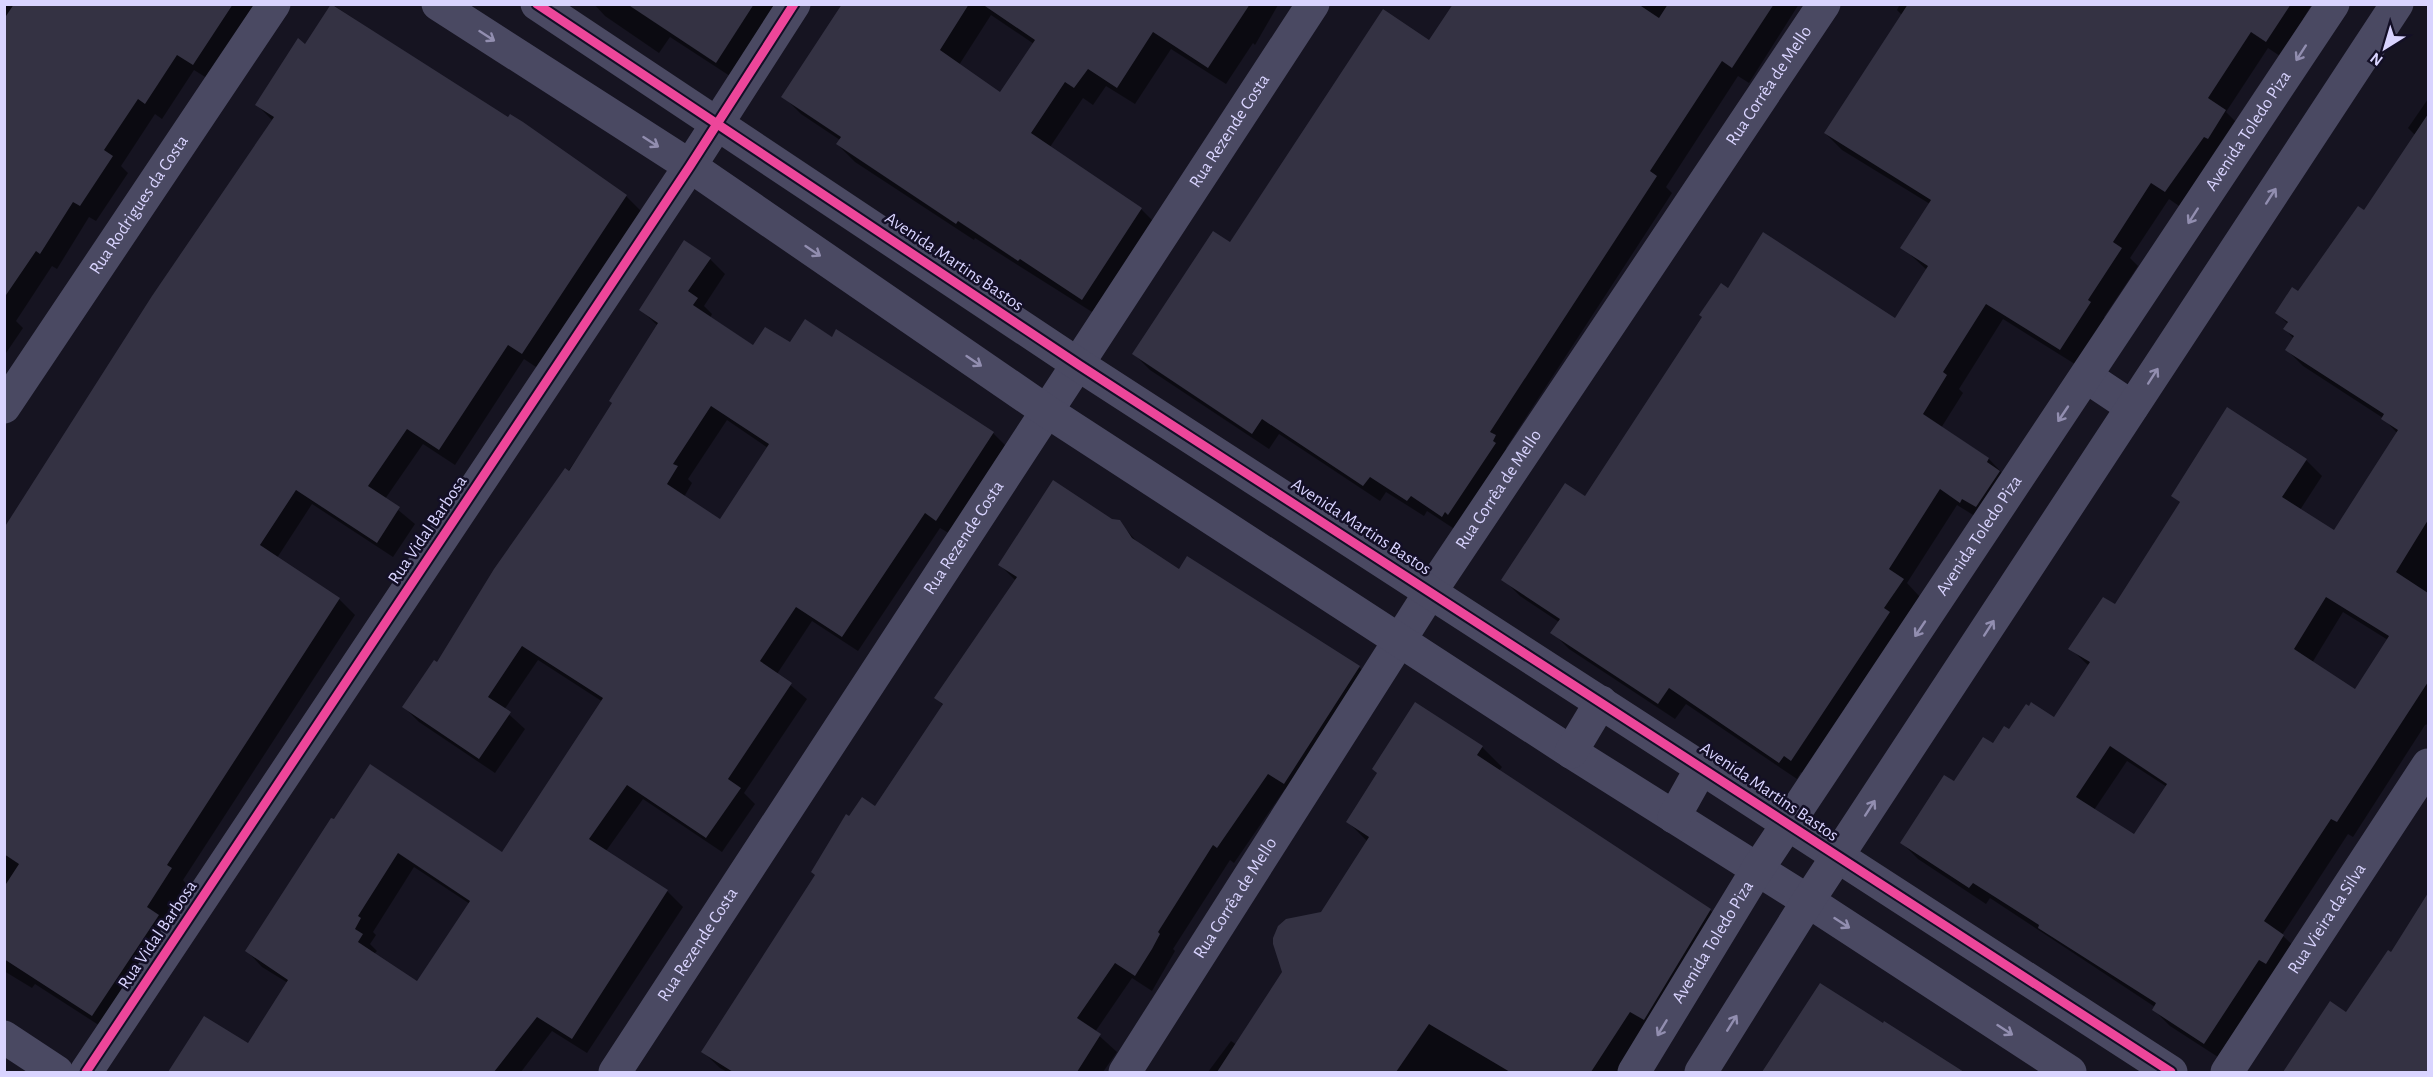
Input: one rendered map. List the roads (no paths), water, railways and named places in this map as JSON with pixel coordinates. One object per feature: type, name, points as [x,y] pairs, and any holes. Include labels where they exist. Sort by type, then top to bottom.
[{"type":"street","name":"Rua Rodrigues da Costa","points":[[4,407],[274,4]]},
{"type":"street","points":[[438,4],[690,166],[1046,410],[1571,752],[1808,901],[2070,1072]]},
{"type":"street","name":"Avenida Martins Bastos","points":[[537,4],[1079,365],[1702,766],[2171,1072]]},
{"type":"street","name":"Rua Vidal Barbosa","points":[[86,1072],[690,166],[716,122],[794,4]]},
{"type":"street","name":"Rua Rezende Costa","points":[[615,1072],[1313,4]]},
{"type":"street","name":"Rua Corrêa de Mello","points":[[1125,1072],[1431,591],[1824,4]]},
{"type":"street","name":"Avenida Toledo Piza","points":[[1634,1072],[1757,870],[2333,4]]},
{"type":"street","points":[[1701,1072],[1808,901],[2397,4]]},
{"type":"street","points":[[2087,377],[2132,407]]},
{"type":"street","points":[[1571,752],[1601,702]]},
{"type":"street","name":"Rua Vieira da Silva","points":[[2227,1072],[2428,765]]},
{"type":"street","points":[[1674,817],[1702,766]]},
{"type":"street","points":[[4,1037],[57,1072]]}]
